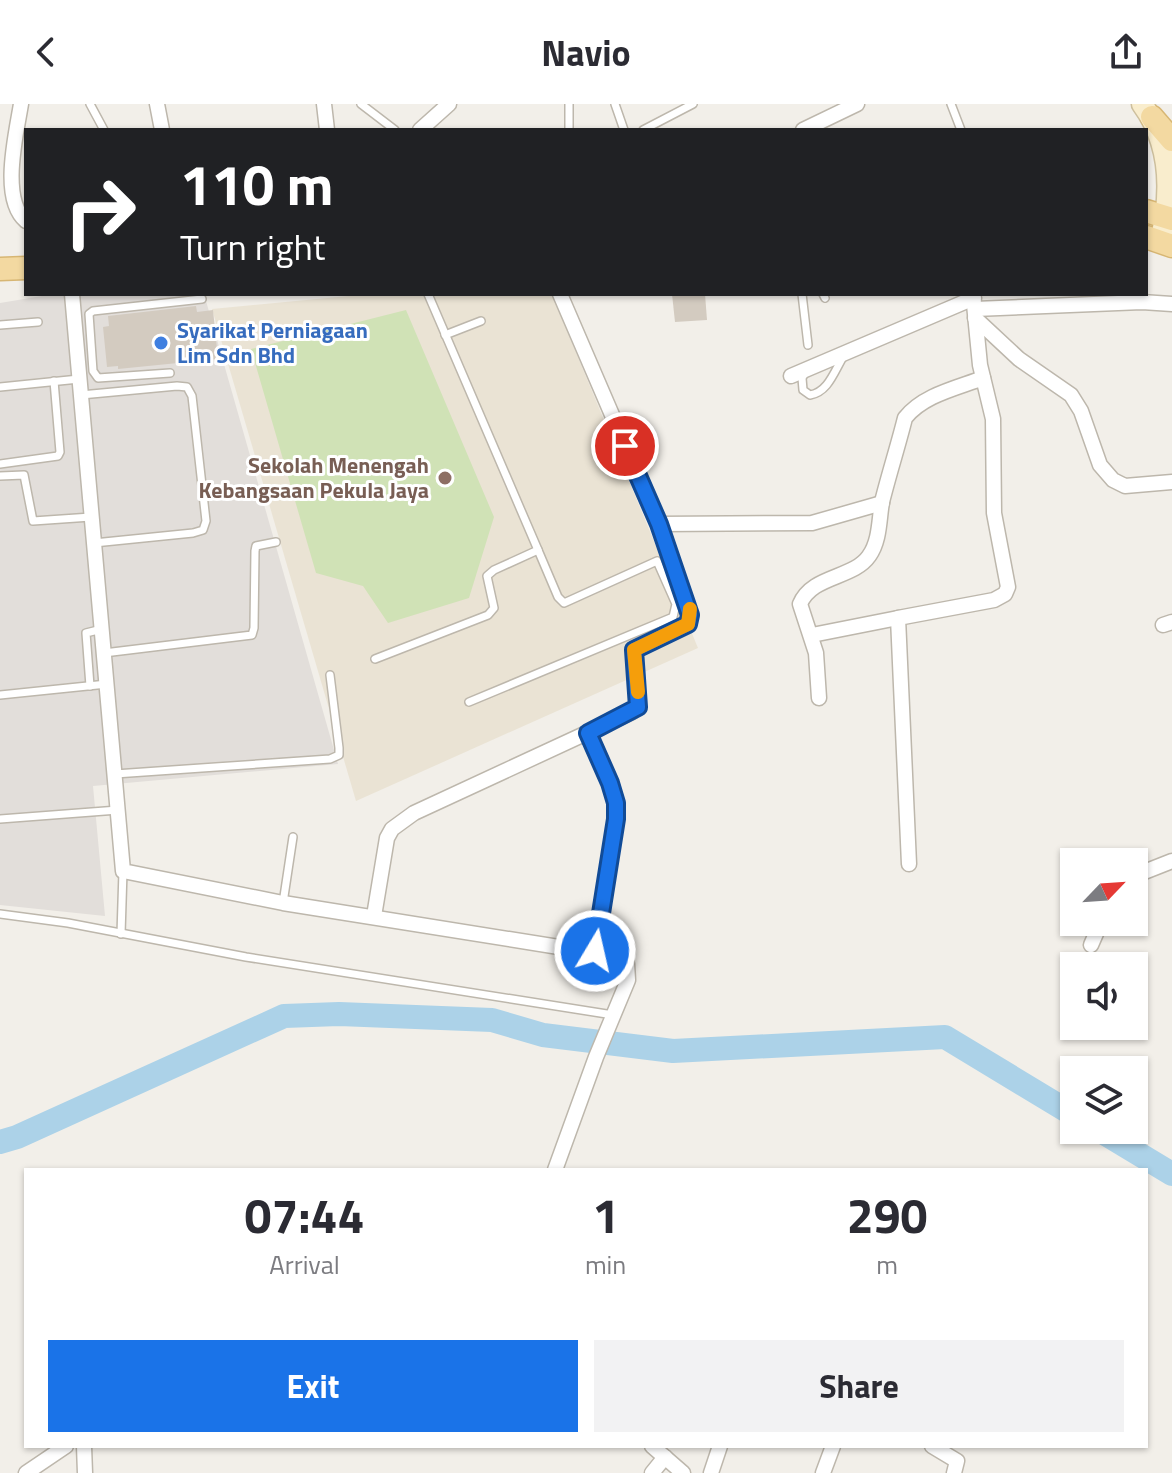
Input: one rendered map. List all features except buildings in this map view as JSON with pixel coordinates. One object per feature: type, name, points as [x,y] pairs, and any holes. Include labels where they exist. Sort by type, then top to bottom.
[{"type":"main road","points":[[1147,111],[1172,140]]},
{"type":"main road","points":[[1147,111],[1164,145],[1170,174],[1159,242]]},
{"type":"main road","points":[[0,269],[24,268]]},
{"type":"street","points":[[21,104],[11,149],[8,183],[14,205],[24,220]]},
{"type":"street","points":[[157,104],[162,128]]},
{"type":"street","points":[[324,104],[327,128]]},
{"type":"street","points":[[422,128],[449,104]]},
{"type":"street","points":[[807,128],[857,104]]},
{"type":"street","points":[[72,296],[123,871],[283,903],[621,957],[627,964],[628,980],[556,1168]]},
{"type":"street","points":[[561,296],[659,524],[812,523],[882,503]]},
{"type":"street","points":[[791,376],[974,305],[1172,304]]},
{"type":"street","points":[[812,635],[994,600],[1005,594],[1008,587],[994,513],[993,419],[977,347],[974,305]]},
{"type":"street","points":[[974,305],[1019,359],[1071,395],[1081,411],[1100,465],[1113,480],[1125,486],[1172,482]]},
{"type":"street","points":[[819,698],[816,653],[800,604],[804,596],[831,578],[858,566],[869,556],[875,544],[882,503],[905,418],[913,408],[983,378]]},
{"type":"street","points":[[898,618],[909,864]]},
{"type":"street","points":[[374,916],[387,838],[392,829],[414,813],[632,712]]},
{"type":"street","points":[[588,733],[616,803],[595,951]]},
{"type":"street","points":[[1148,870],[1172,861]]},
{"type":"street","points":[[1091,945],[1095,936]]},
{"type":"street","points":[[26,1473],[63,1448]]},
{"type":"street","points":[[84,1448],[85,1473]]},
{"type":"street","points":[[654,1448],[683,1473]]},
{"type":"street","points":[[711,1473],[719,1448]]},
{"type":"street","points":[[823,1473],[832,1448]]},
{"type":"street","points":[[935,1448],[957,1461],[954,1473]]},
{"type":"street","points":[[652,1473],[665,1457]]},
{"type":"lane","points":[[90,104],[103,128]]},
{"type":"lane","points":[[361,104],[392,128]]},
{"type":"lane","points":[[569,104],[569,128]]},
{"type":"lane","points":[[615,104],[623,128]]},
{"type":"lane","points":[[647,128],[693,104]]},
{"type":"lane","points":[[951,104],[960,128]]},
{"type":"lane","points":[[153,296],[154,304]]},
{"type":"lane","points":[[430,296],[558,597],[564,603],[657,561],[676,604],[673,617],[469,702]]},
{"type":"lane","points":[[802,296],[808,345]]},
{"type":"lane","points":[[170,373],[98,378],[93,371],[89,314],[202,299]]},
{"type":"lane","points":[[445,335],[481,321]]},
{"type":"lane","points":[[0,325],[38,322]]},
{"type":"lane","points":[[807,370],[802,378],[803,390],[810,395],[817,394],[825,388],[844,355]]},
{"type":"lane","points":[[0,387],[79,379]]},
{"type":"lane","points":[[0,464],[58,456],[54,381]]},
{"type":"lane","points":[[81,395],[187,387],[192,396],[206,521],[203,530],[193,533],[94,543]]},
{"type":"lane","points":[[0,476],[24,475],[33,521],[92,517]]},
{"type":"lane","points":[[632,712],[638,707],[639,700],[634,650],[688,624],[690,615],[659,524]]},
{"type":"lane","points":[[104,653],[252,635],[256,546],[276,542]]},
{"type":"lane","points":[[375,659],[488,615],[494,608],[487,576],[538,550]]},
{"type":"lane","points":[[90,686],[86,633],[102,629]]},
{"type":"lane","points":[[115,774],[330,759],[339,755],[330,675]]},
{"type":"lane","points":[[0,695],[107,684]]},
{"type":"lane","points":[[0,819],[118,810]]},
{"type":"lane","points":[[283,903],[293,837]]},
{"type":"lane","points":[[121,934],[123,871]]},
{"type":"lane","points":[[0,914],[68,923],[246,957],[613,1015]]},
{"type":"shaded area","points":[[42,296],[205,296],[338,764],[93,786],[105,916],[0,905],[0,303]]},
{"type":"shaded area","name":"Sekolah Menengah Kebangsaan Pekula Jaya","points":[[348,296],[553,296],[698,648],[356,801],[212,309]]},
{"type":"green space","points":[[406,310],[494,517],[469,598],[388,623],[363,586],[316,573],[251,349]]},
{"type":"waterway","points":[[0,1142],[284,1016],[339,1014],[492,1020],[543,1035],[673,1051],[945,1037],[1060,1107]]},
{"type":"waterway","points":[[1122,1144],[1172,1174]]},
{"type":"slow traffic","points":[[638,692],[634,650],[688,624],[690,609]]},
{"type":"place","name":"Syarikat Perniagaan Lim Sdn Bhd","points":[[161,343]]},
{"type":"place","name":"Sekolah Menengah Kebangsaan Pekula Jaya","points":[[445,478]]},
{"type":"route","points":[[595,951],[616,803],[588,733],[638,707],[634,650],[688,624],[690,615],[659,524],[625,446]]}]
